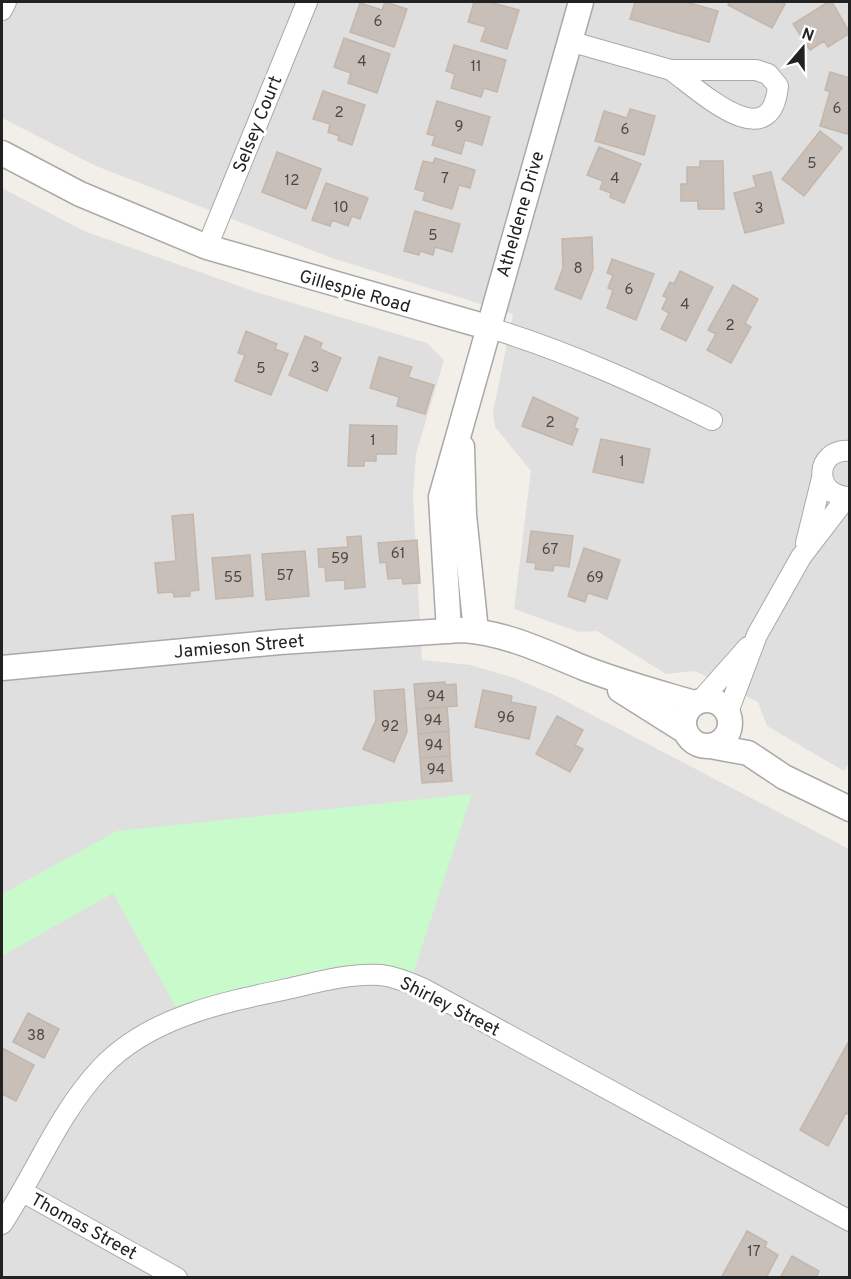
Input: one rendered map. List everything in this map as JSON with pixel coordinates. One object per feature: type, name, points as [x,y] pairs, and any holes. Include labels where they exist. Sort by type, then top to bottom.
[{"type":"street","points":[[2,10],[6,2]]},
{"type":"street","name":"Selsey Court","points":[[207,247],[307,2]]},
{"type":"street","name":"Atheldene Drive","points":[[449,631],[441,497],[487,327],[581,2]]},
{"type":"street","points":[[569,41],[670,70],[756,70],[768,74],[778,86],[776,101],[767,114],[753,120],[735,116],[670,70]]},
{"type":"street","name":"Gillespie Road","points":[[2,153],[80,194],[207,247],[550,347],[625,377],[712,420]]},
{"type":"street","name":"Atheldene Drive","points":[[462,426],[464,514],[476,631]]},
{"type":"street","points":[[801,556],[815,514],[824,464],[829,457],[847,449]]},
{"type":"street","points":[[710,746],[724,739],[757,635],[801,556],[848,497],[831,493],[822,478]]},
{"type":"street","name":"Jamieson Street","points":[[2,668],[280,642],[476,631],[514,641],[585,669]]},
{"type":"street","points":[[685,731],[685,716],[757,635]]},
{"type":"street","points":[[585,669],[698,702],[717,701],[730,717],[808,787]]},
{"type":"street","points":[[585,669],[685,731],[695,742],[748,753],[784,777],[849,809]]},
{"type":"street","name":"Shirley Street","points":[[2,1224],[81,1092],[102,1067],[124,1048],[153,1030],[181,1017],[222,1003],[341,977],[381,975],[424,989],[849,1221]]},
{"type":"street","name":"Thomas Street","points":[[23,1192],[177,1278]]},
{"type":"shaded area","points":[[2,2],[849,2],[850,761],[844,771],[767,726],[758,702],[695,671],[666,674],[597,631],[579,632],[514,609],[531,471],[495,427],[493,412],[513,314],[332,258],[96,166],[2,118]]},
{"type":"shaded area","points":[[2,188],[84,231],[256,292],[427,343],[444,360],[416,454],[413,496],[422,660],[471,665],[514,678],[552,694],[849,849],[849,1277],[2,1277]]},
{"type":"green space","points":[[472,794],[410,983],[382,975],[181,1017],[113,893],[2,956],[2,894],[117,831]]},
{"type":"building","points":[[385,2],[407,9],[394,47],[350,32],[360,3],[382,10]]},
{"type":"building","points":[[474,2],[489,2],[519,10],[507,49],[481,41],[486,27],[468,22]]},
{"type":"building","points":[[635,2],[686,2],[718,11],[709,42],[630,19]]},
{"type":"building","points":[[730,2],[781,2],[785,4],[772,28],[728,5]]},
{"type":"building","points":[[828,2],[832,2],[850,33],[828,47],[824,41],[810,50],[793,24]]},
{"type":"building","points":[[344,38],[390,54],[377,93],[348,83],[351,73],[334,67]]},
{"type":"building","points":[[454,45],[506,60],[497,92],[484,88],[481,97],[451,88],[455,74],[446,71]]},
{"type":"building","points":[[830,72],[850,78],[850,125],[847,134],[820,126],[830,92],[825,90]]},
{"type":"building","points":[[323,91],[365,105],[352,145],[338,140],[339,136],[328,132],[330,124],[313,119]]},
{"type":"building","points":[[437,101],[490,117],[482,145],[465,140],[461,154],[432,145],[435,136],[427,134]]},
{"type":"building","points":[[630,109],[655,116],[644,155],[595,141],[604,111],[627,118]]},
{"type":"building","points":[[820,131],[842,148],[804,196],[782,179]]},
{"type":"building","points":[[599,147],[641,164],[624,203],[610,197],[611,193],[600,189],[603,181],[587,175]]},
{"type":"building","points":[[277,152],[321,169],[306,209],[262,192]]},
{"type":"building","points":[[435,158],[475,170],[470,188],[459,185],[452,209],[423,200],[425,192],[415,189],[423,161],[433,163]]},
{"type":"building","points":[[700,161],[723,161],[724,209],[698,209],[698,201],[681,201],[681,184],[687,184],[687,167],[700,167]]},
{"type":"building","points":[[771,172],[784,223],[745,233],[734,193],[756,187],[753,176]]},
{"type":"building","points":[[326,183],[368,198],[360,219],[352,216],[348,226],[332,220],[330,226],[312,220]]},
{"type":"building","points":[[415,211],[460,224],[452,252],[435,247],[433,255],[420,251],[419,255],[404,251]]},
{"type":"building","points":[[592,237],[593,269],[581,299],[555,289],[563,268],[562,239]]},
{"type":"building","points":[[612,259],[654,274],[636,320],[607,308],[613,290],[608,288],[613,275],[607,273]]},
{"type":"building","points":[[680,271],[713,287],[686,341],[661,329],[669,313],[662,309],[667,298],[663,296],[670,282],[674,284]]},
{"type":"building","points":[[733,285],[758,299],[745,323],[751,327],[731,363],[707,350],[716,334],[708,330]]},
{"type":"building","points":[[246,331],[277,344],[275,349],[288,354],[271,395],[235,381],[245,355],[238,353]]},
{"type":"building","points":[[305,336],[322,343],[320,349],[341,358],[327,391],[289,375]]},
{"type":"building","points":[[379,357],[412,367],[408,377],[434,385],[425,414],[397,406],[399,397],[370,388]]},
{"type":"building","points":[[533,397],[578,418],[574,428],[578,429],[572,445],[522,426]]},
{"type":"building","points":[[350,425],[397,426],[396,454],[376,454],[376,461],[364,461],[364,466],[348,466]]},
{"type":"building","points":[[601,439],[650,449],[643,483],[593,472]]},
{"type":"building","points":[[193,514],[199,590],[190,591],[190,596],[174,597],[173,592],[158,593],[155,563],[176,561],[172,516]]},
{"type":"building","points":[[531,531],[573,536],[569,567],[554,565],[553,571],[535,569],[536,563],[527,562]]},
{"type":"building","points":[[361,536],[365,587],[345,589],[345,580],[326,581],[325,567],[319,567],[318,549],[348,547],[347,537]]},
{"type":"building","points":[[417,540],[420,583],[403,584],[402,578],[388,579],[386,562],[380,563],[378,543]]},
{"type":"building","points":[[584,548],[620,560],[607,599],[588,593],[585,602],[568,596]]},
{"type":"building","points":[[305,551],[309,596],[266,600],[262,554]]},
{"type":"building","points":[[250,555],[253,596],[216,599],[212,558]]},
{"type":"building","points":[[445,682],[445,685],[456,684],[457,706],[416,709],[414,684]]},
{"type":"building","points":[[404,689],[407,732],[394,762],[363,749],[376,720],[374,691]]},
{"type":"building","points":[[483,690],[512,696],[511,702],[536,707],[529,739],[475,727]]},
{"type":"building","points":[[447,707],[449,731],[418,734],[416,709]]},
{"type":"building","points":[[557,716],[583,730],[575,745],[583,749],[570,772],[536,754]]},
{"type":"building","points":[[449,731],[450,756],[420,758],[418,734]]},
{"type":"building","points":[[450,756],[452,781],[422,783],[420,758]]},
{"type":"building","points":[[28,1013],[59,1029],[44,1058],[13,1042]]},
{"type":"building","points":[[850,1039],[850,1115],[846,1113],[828,1146],[800,1130]]},
{"type":"building","points":[[2,1048],[34,1065],[16,1101],[2,1094]]},
{"type":"building","points":[[747,1231],[767,1242],[765,1247],[778,1255],[766,1278],[721,1278]]},
{"type":"building","points":[[792,1256],[819,1271],[816,1278],[780,1278]]}]
